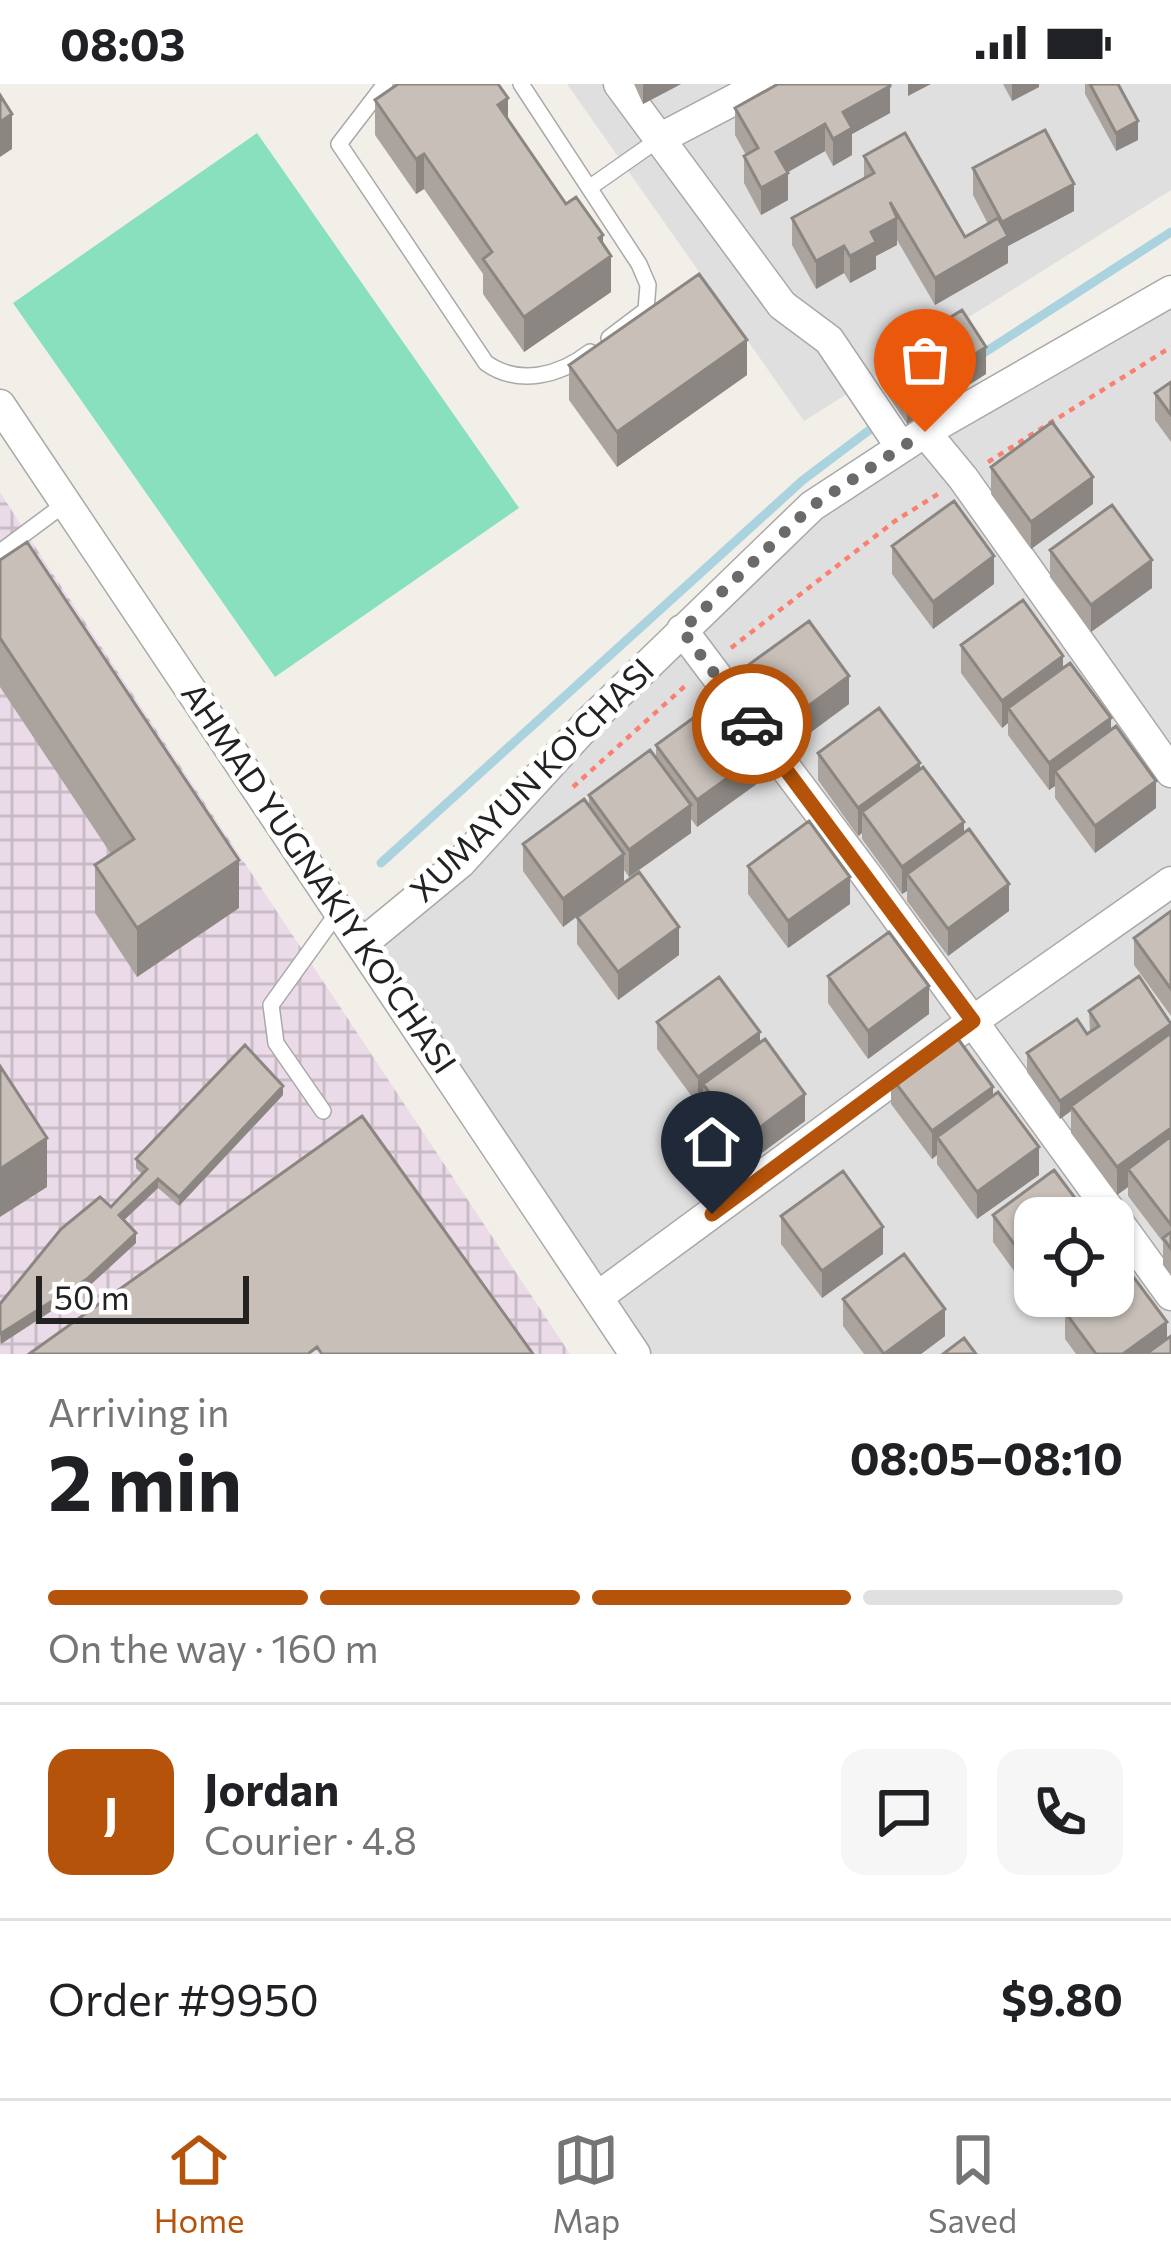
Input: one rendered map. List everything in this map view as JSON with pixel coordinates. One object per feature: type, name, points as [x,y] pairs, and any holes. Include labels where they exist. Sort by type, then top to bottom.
[{"type":"street","points":[[619,84],[782,305],[829,340],[913,440],[963,478],[1171,772]]},
{"type":"street","points":[[658,139],[764,84]]},
{"type":"street","name":"XUMAYUN KO'CHASI","points":[[363,943],[460,863],[590,721],[812,506],[913,440],[1171,291]]},
{"type":"street","name":"AHMAD YUGNAKIY KO'CHASI","points":[[1,408],[634,1354]]},
{"type":"street","points":[[682,630],[1171,1295]]},
{"type":"street","points":[[599,1296],[1171,882]]},
{"type":"lane","points":[[385,84],[339,144],[486,363],[507,377],[544,374],[580,359],[646,310],[647,285],[638,264],[520,84]]},
{"type":"lane","points":[[589,188],[658,139]]},
{"type":"lane","points":[[0,552],[66,503]]},
{"type":"lane","points":[[323,1111],[276,1043],[271,1005],[340,909]]},
{"type":"path","points":[[568,791],[708,666],[895,521],[1171,347]]},
{"type":"shaded area","points":[[567,84],[1171,84],[1171,190],[804,421]]},
{"type":"shaded area","points":[[1171,291],[1171,1354],[635,1354],[363,943],[784,530]]},
{"type":"shaded area","points":[[0,492],[26,533],[570,1354],[0,1354]]},
{"type":"green space","points":[[257,133],[519,508],[275,677],[13,303]]},
{"type":"building","points":[[398,84],[498,84],[508,98],[498,105],[566,204],[576,197],[603,235],[599,238],[611,256],[524,317],[483,259],[492,252],[424,154],[416,159],[375,100]]},
{"type":"building","points":[[778,84],[890,86],[843,112],[852,128],[833,139],[825,124],[776,152],[788,173],[761,188],[744,156],[758,148],[735,108]]},
{"type":"building","points":[[1090,84],[1118,84],[1138,121],[1116,133]]},
{"type":"building","points":[[0,95],[12,114],[0,122]]},
{"type":"building","points":[[1045,130],[1074,184],[1002,222],[973,168]]},
{"type":"building","points":[[905,133],[965,237],[998,218],[1008,236],[935,278],[890,202],[897,218],[871,232],[876,242],[850,256],[844,246],[816,261],[792,218],[874,173],[864,156]]},
{"type":"building","points":[[699,274],[747,340],[617,432],[569,365]]},
{"type":"building","points":[[962,310],[986,347],[907,397],[882,360]]},
{"type":"building","points":[[1171,382],[1171,415],[1155,393]]},
{"type":"building","points":[[1052,422],[1093,477],[1031,522],[991,467]]},
{"type":"building","points":[[954,501],[994,556],[933,602],[892,546]]},
{"type":"building","points":[[1112,505],[1152,560],[1091,605],[1050,550]]},
{"type":"building","points":[[27,542],[239,860],[137,928],[95,865],[134,839],[0,638],[0,560]]},
{"type":"building","points":[[1023,600],[1063,656],[1002,701],[961,645]]},
{"type":"building","points":[[809,621],[849,676],[788,721],[747,666]]},
{"type":"building","points":[[1070,663],[1111,718],[1049,763],[1008,708]]},
{"type":"building","points":[[718,700],[758,756],[697,800],[656,745]]},
{"type":"building","points":[[879,708],[920,763],[858,808],[818,753]]},
{"type":"building","points":[[1116,726],[1156,781],[1095,826],[1055,771]]},
{"type":"building","points":[[650,750],[691,805],[629,850],[589,795]]},
{"type":"building","points":[[923,767],[964,822],[902,867],[862,812]]},
{"type":"building","points":[[584,799],[624,854],[563,899],[523,844]]},
{"type":"building","points":[[809,821],[850,877],[788,921],[748,866]]},
{"type":"building","points":[[969,829],[1009,884],[948,929],[907,874]]},
{"type":"building","points":[[639,872],[679,927],[618,972],[577,917]]},
{"type":"building","points":[[1171,911],[1171,989],[1134,938]]},
{"type":"building","points":[[889,932],[929,986],[868,1031],[828,976]]},
{"type":"building","points":[[1139,976],[1171,1024],[1060,1101],[1027,1053],[1077,1019],[1087,1034],[1099,1026],[1089,1011]]},
{"type":"building","points":[[719,977],[760,1032],[698,1077],[657,1022]]},
{"type":"building","points":[[953,1032],[993,1087],[932,1131],[891,1077]]},
{"type":"building","points":[[1171,1033],[1171,1128],[1117,1167],[1071,1106]]},
{"type":"building","points":[[765,1039],[805,1094],[744,1139],[703,1084]]},
{"type":"building","points":[[245,1045],[283,1086],[179,1197],[158,1179],[119,1215],[136,1233],[87,1279],[0,1334],[0,1304],[61,1229],[100,1197],[111,1207],[147,1169],[136,1159]]},
{"type":"building","points":[[0,1066],[47,1138],[0,1169]]},
{"type":"building","points":[[998,1092],[1039,1147],[977,1192],[937,1137]]},
{"type":"building","points":[[362,1116],[533,1354],[322,1354],[317,1347],[308,1354],[29,1354]]},
{"type":"building","points":[[1171,1136],[1171,1225],[1128,1169]]},
{"type":"building","points":[[1054,1170],[1074,1197],[1017,1197]]},
{"type":"building","points":[[843,1171],[883,1227],[822,1271],[781,1216]]},
{"type":"building","points":[[1014,1200],[1014,1244],[993,1215]]},
{"type":"building","points":[[904,1254],[945,1309],[884,1354],[843,1299]]},
{"type":"building","points":[[1134,1278],[1167,1322],[1123,1354],[1096,1354],[1069,1317],[1134,1317]]},
{"type":"building","points":[[1171,1336],[1171,1354],[1146,1354]]},
{"type":"building","points":[[964,1338],[976,1354],[943,1354]]},
{"type":"waterway","points":[[979,356],[1171,232]]},
{"type":"waterway","points":[[381,863],[803,480],[880,422]]},
{"type":"way so far","points":[[752,724],[682,630],[812,506],[925,432]]},
{"type":"route","points":[[712,1214],[973,1021],[752,724]]}]
